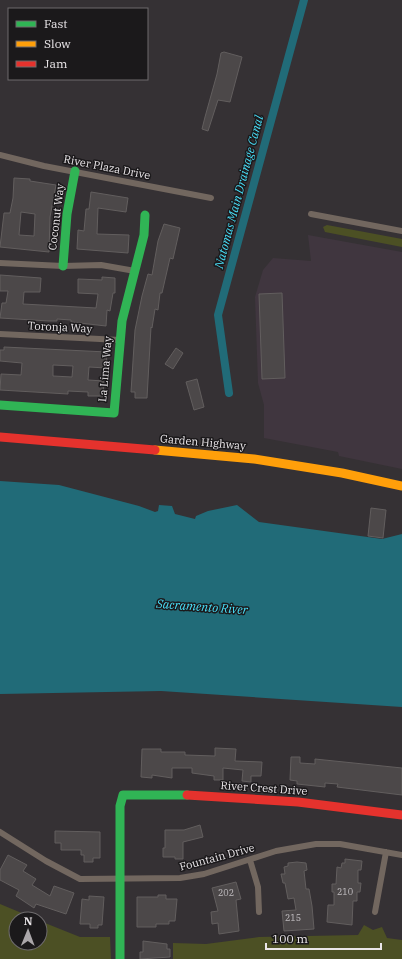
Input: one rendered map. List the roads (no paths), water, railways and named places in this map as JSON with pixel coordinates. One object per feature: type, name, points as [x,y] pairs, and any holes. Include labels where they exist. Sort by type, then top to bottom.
[{"type":"street","name":"River Plaza Drive","points":[[0,155],[211,198]]},
{"type":"street","name":"Coconut Way","points":[[63,266],[67,214],[75,171]]},
{"type":"street","points":[[311,214],[402,231]]},
{"type":"street","name":"La Lima Way","points":[[0,405],[114,413],[122,321],[144,235],[145,216]]},
{"type":"street","points":[[0,263],[63,266],[101,265],[135,271]]},
{"type":"street","name":"Toronja Way","points":[[0,334],[120,340]]},
{"type":"street","name":"Garden Highway","points":[[0,437],[254,459],[342,473],[402,486]]},
{"type":"street","name":"River Crest Drive","points":[[120,879],[120,806],[123,795],[272,800],[328,805],[402,815]]},
{"type":"street","name":"Fountain Drive","points":[[0,832],[46,861],[80,878],[180,878],[204,874],[297,846],[316,844],[340,844],[402,855]]},
{"type":"street","points":[[375,912],[386,852]]},
{"type":"street","points":[[250,860],[258,887],[259,912]]},
{"type":"street","points":[[120,879],[120,959]]},
{"type":"water","name":"Sacramento River","points":[[0,481],[59,485],[139,506],[155,512],[158,511],[159,505],[172,506],[175,514],[195,519],[196,516],[208,511],[237,505],[259,522],[382,539],[402,534],[402,707],[161,691],[0,694]]},
{"type":"waterway","name":"Natomas Main Drainage Canal","points":[[229,393],[218,315],[304,0]]}]
